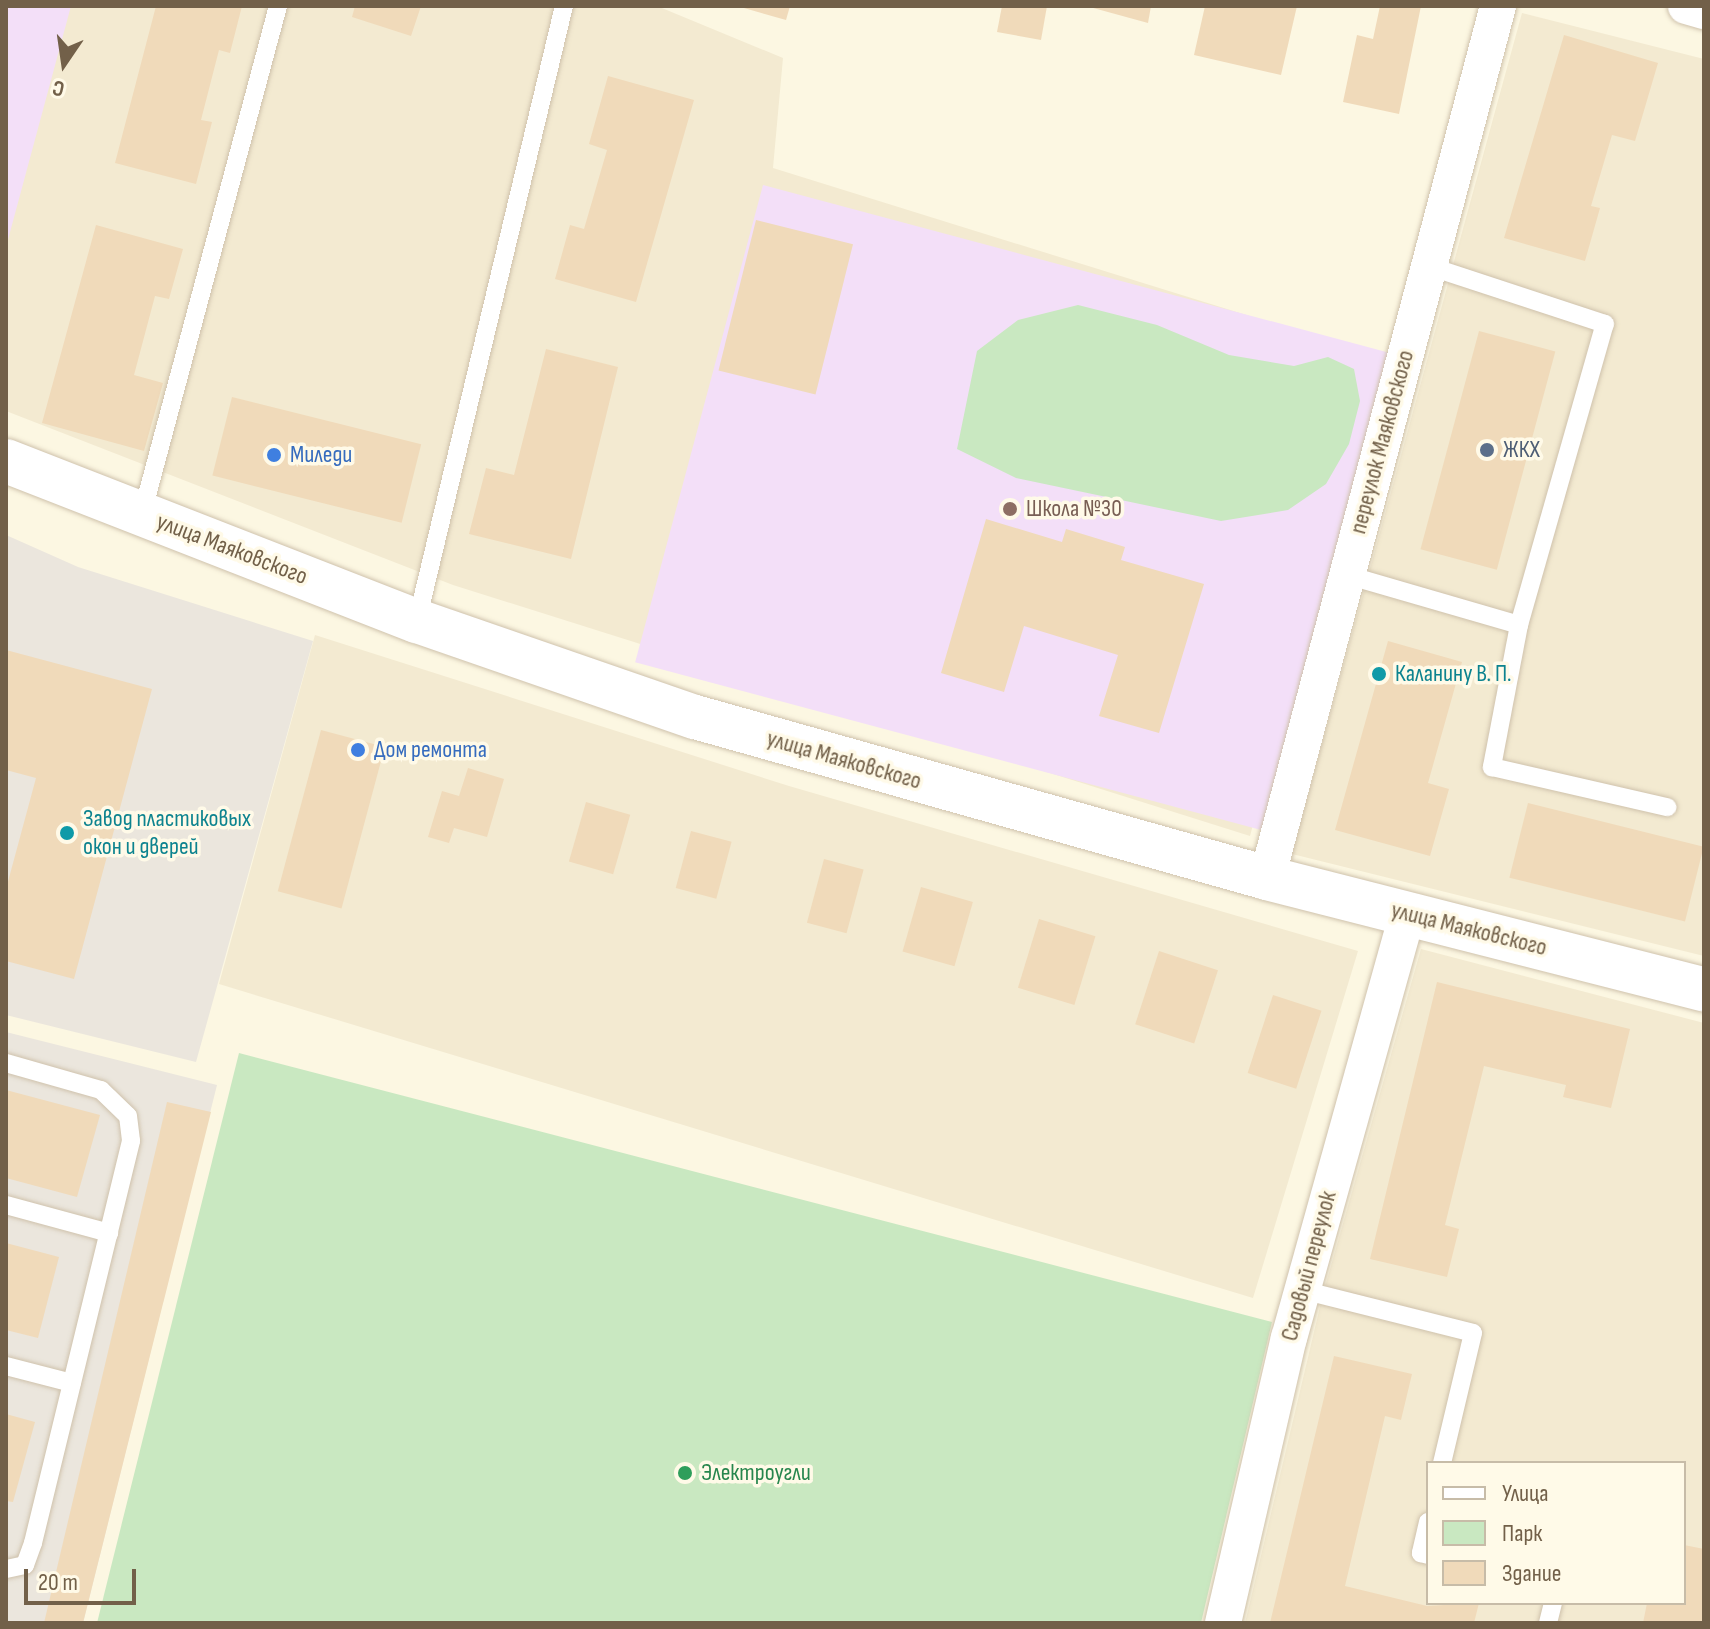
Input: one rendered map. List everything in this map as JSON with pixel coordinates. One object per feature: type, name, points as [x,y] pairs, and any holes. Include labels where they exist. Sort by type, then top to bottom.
[{"type":"street","name":"переулок Маяковского","points":[[1267,878],[1498,6]]},
{"type":"street","points":[[1686,6],[1704,11]]},
{"type":"street","name":"улица Маяковского","points":[[6,461],[417,621],[695,717],[1267,878],[1704,989]]},
{"type":"street","name":"Садовый переулок","points":[[1223,1623],[1302,1290],[1408,913]]},
{"type":"lane","points":[[142,514],[278,6]]},
{"type":"lane","points":[[417,621],[564,6]]},
{"type":"lane","points":[[1429,266],[1605,324],[1519,625],[1492,767],[1667,807]]},
{"type":"lane","points":[[1347,575],[1519,625]]},
{"type":"lane","points":[[6,1063],[101,1090],[128,1116],[131,1141],[29,1554],[25,1565],[6,1569]]},
{"type":"lane","points":[[6,1205],[109,1233]]},
{"type":"lane","points":[[1302,1290],[1473,1333],[1442,1461]]},
{"type":"lane","points":[[6,1366],[72,1383]]},
{"type":"lane","points":[[1426,1531],[1421,1553],[1426,1554]]},
{"type":"shaded area","points":[[6,6],[657,6],[783,58],[773,168],[1378,356],[1250,836],[453,585],[6,411]]},
{"type":"shaded area","points":[[6,6],[71,6],[6,247]]},
{"type":"shaded area","points":[[1522,13],[1704,59],[1704,956],[1292,854]]},
{"type":"shaded area","name":"Школа №30","points":[[763,185],[1392,353],[1264,831],[635,662]]},
{"type":"shaded area","points":[[6,535],[78,567],[313,641],[196,1062],[6,1015]]},
{"type":"shaded area","points":[[315,635],[789,786],[1358,951],[1253,1298],[219,984]]},
{"type":"shaded area","points":[[1421,949],[1704,1023],[1704,1623],[1245,1623],[1323,1294]]},
{"type":"shaded area","points":[[6,1032],[217,1085],[83,1623],[6,1623]]},
{"type":"green space","points":[[1078,305],[1157,325],[1229,355],[1294,366],[1328,357],[1354,369],[1360,401],[1349,444],[1326,484],[1288,510],[1221,521],[1016,478],[957,449],[977,351],[1018,320]]},
{"type":"green space","name":"Электроугли","points":[[239,1053],[1272,1322],[1201,1623],[97,1623]]},
{"type":"building","points":[[156,6],[242,6],[230,53],[219,50],[201,120],[212,122],[196,184],[115,163]]},
{"type":"building","points":[[355,6],[421,6],[411,36],[352,17]]},
{"type":"building","points":[[737,6],[790,6],[786,20]]},
{"type":"building","points":[[1002,6],[1047,6],[1041,40],[997,32]]},
{"type":"building","points":[[1086,6],[1151,6],[1148,23]]},
{"type":"building","points":[[1205,6],[1297,6],[1281,75],[1194,55]]},
{"type":"building","points":[[1380,6],[1421,6],[1399,114],[1343,102],[1357,35],[1373,39]]},
{"type":"building","points":[[1564,35],[1658,63],[1635,141],[1612,135],[1591,206],[1600,208],[1585,261],[1504,238]]},
{"type":"building","points":[[608,76],[694,100],[636,302],[555,279],[570,225],[584,229],[607,150],[589,144]]},
{"type":"building","points":[[756,220],[853,244],[816,395],[719,370]]},
{"type":"building","points":[[96,225],[183,249],[169,299],[155,296],[134,375],[163,383],[144,451],[42,423]]},
{"type":"building","name":"ЖКХ","points":[[1479,331],[1555,351],[1497,570],[1421,549]]},
{"type":"building","points":[[546,349],[618,367],[571,559],[469,534],[486,468],[514,475]]},
{"type":"building","points":[[232,397],[421,444],[402,523],[212,476]]},
{"type":"building","points":[[986,519],[1062,542],[1066,529],[1125,547],[1121,560],[1204,584],[1159,733],[1099,716],[1118,655],[1024,626],[1004,692],[941,673]]},
{"type":"building","points":[[1388,641],[1462,662],[1428,783],[1449,789],[1430,856],[1335,830]]},
{"type":"building","name":"Завод пластиковых окон и дверей","points":[[6,650],[152,689],[74,979],[6,961],[6,889],[36,778],[6,770]]},
{"type":"building","points":[[321,730],[385,747],[342,908],[278,891]]},
{"type":"building","points":[[468,768],[504,779],[487,837],[454,828],[449,843],[428,837],[442,791],[459,796]]},
{"type":"building","points":[[586,802],[630,815],[613,874],[569,862]]},
{"type":"building","points":[[1528,803],[1704,847],[1685,922],[1509,878]]},
{"type":"building","points":[[691,831],[732,842],[716,899],[676,888]]},
{"type":"building","points":[[824,859],[864,870],[847,933],[807,923]]},
{"type":"building","points":[[921,887],[973,902],[954,966],[903,951]]},
{"type":"building","points":[[1039,919],[1095,936],[1074,1005],[1018,988]]},
{"type":"building","points":[[1159,951],[1218,970],[1194,1043],[1135,1024]]},
{"type":"building","points":[[1437,982],[1630,1029],[1611,1108],[1563,1097],[1566,1085],[1484,1066],[1445,1225],[1459,1229],[1447,1277],[1370,1259]]},
{"type":"building","points":[[1273,995],[1322,1011],[1296,1089],[1248,1073]]},
{"type":"building","points":[[6,1090],[100,1115],[77,1197],[6,1178]]},
{"type":"building","points":[[167,1102],[211,1112],[83,1623],[44,1623]]},
{"type":"building","points":[[6,1243],[59,1257],[38,1338],[6,1330]]},
{"type":"building","points":[[1334,1356],[1412,1374],[1401,1420],[1385,1416],[1345,1586],[1427,1606],[1478,1605],[1474,1623],[1270,1623]]},
{"type":"building","points":[[6,1414],[35,1422],[13,1502],[6,1501]]},
{"type":"building","points":[[1686,1545],[1704,1549],[1704,1623],[1643,1623],[1647,1605],[1686,1605]]},
{"type":"place","name":"ЖКХ","points":[[1487,450]]},
{"type":"place","name":"Миледи","points":[[274,455]]},
{"type":"place","name":"Школа №30","points":[[1010,509]]},
{"type":"place","name":"Каланину В. П.","points":[[1379,674]]},
{"type":"place","name":"Дом ремонта","points":[[358,750]]},
{"type":"place","name":"Завод пластиковых окон и дверей","points":[[67,833]]},
{"type":"place","name":"Электроугли","points":[[685,1473]]}]
